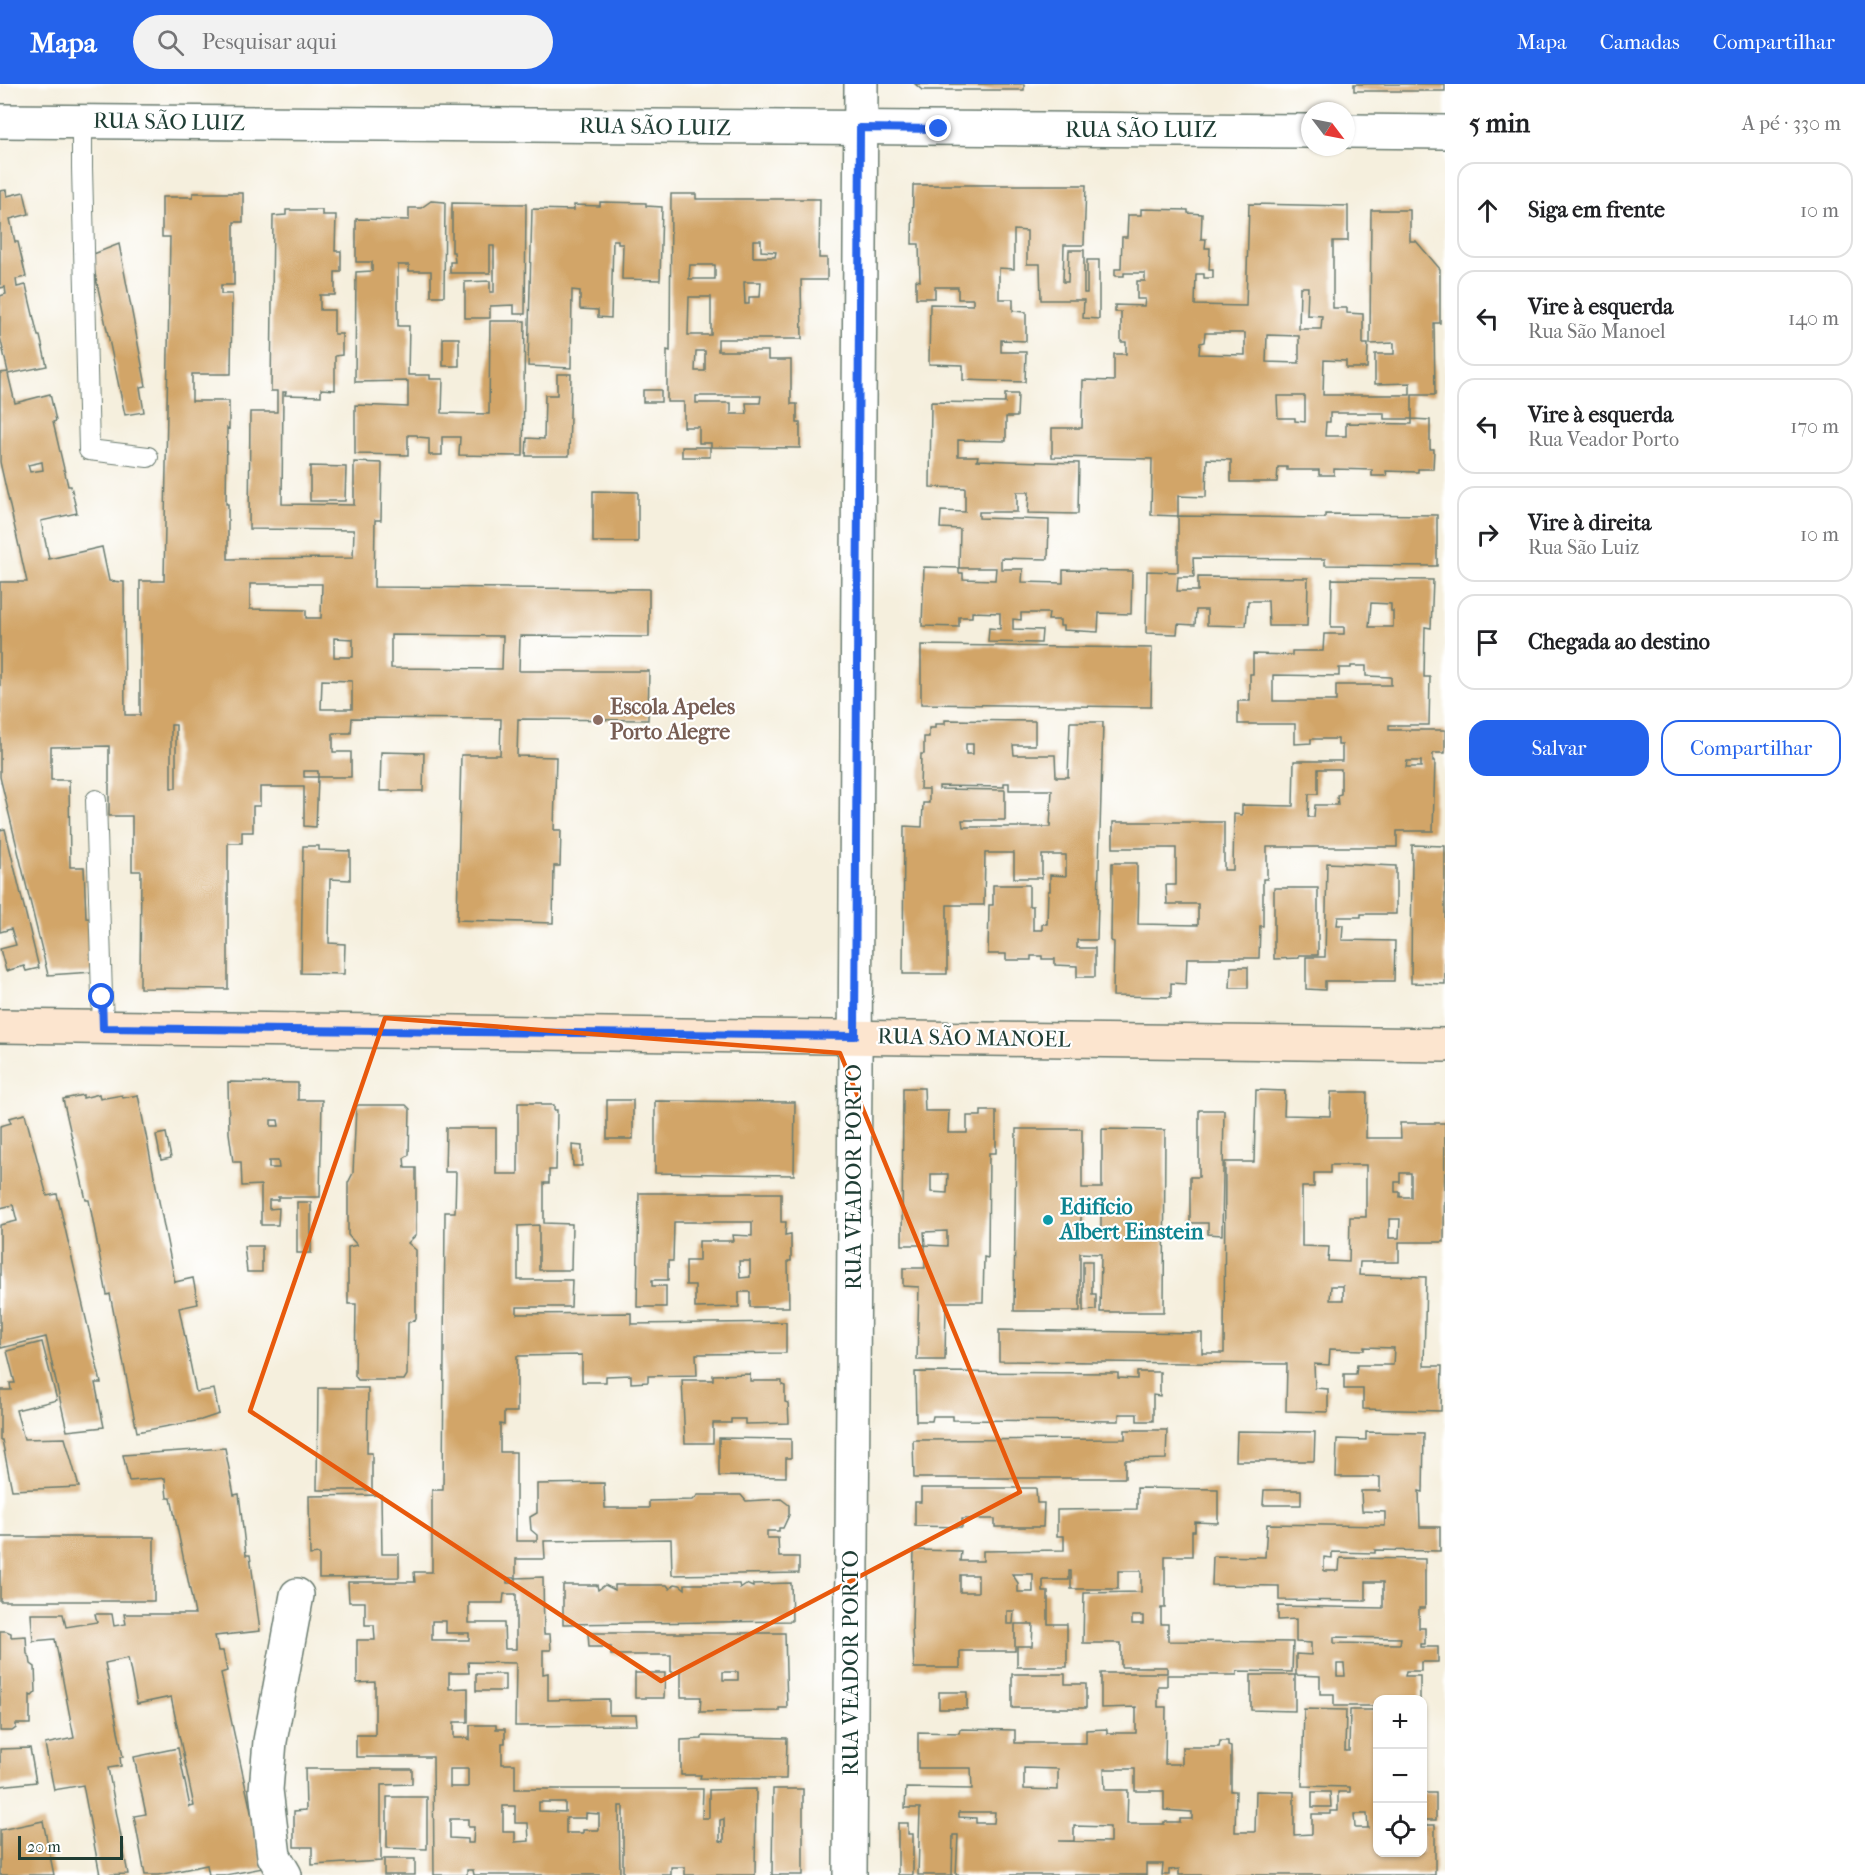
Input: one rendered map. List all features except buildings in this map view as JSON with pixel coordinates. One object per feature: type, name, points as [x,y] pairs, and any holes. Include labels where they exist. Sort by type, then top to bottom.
[{"type":"street","name":"RUA VEADOR PORTO","points":[[850,1875],[861,84]]},
{"type":"street","name":"RUA SÃO LUIZ","points":[[0,121],[1301,131]]},
{"type":"street","points":[[1355,132],[1445,132]]},
{"type":"street","name":"RUA SÃO MANOEL","points":[[0,1026],[1445,1045]]},
{"type":"street","points":[[285,1875],[274,1856],[266,1790],[270,1741],[297,1595]]},
{"type":"lane","points":[[82,121],[89,450],[148,457]]},
{"type":"lane","points":[[96,800],[103,1028]]},
{"type":"highlighted area","points":[[385,1018],[840,1053],[1020,1492],[661,1681],[250,1411]]},
{"type":"place","name":"Escola Apeles Porto Alegre","points":[[598,720]]},
{"type":"place","name":"Edifício Albert Einstein","points":[[1048,1220]]},
{"type":"route","points":[[102,997],[103,1028],[855,1036],[860,128],[939,129]]}]
